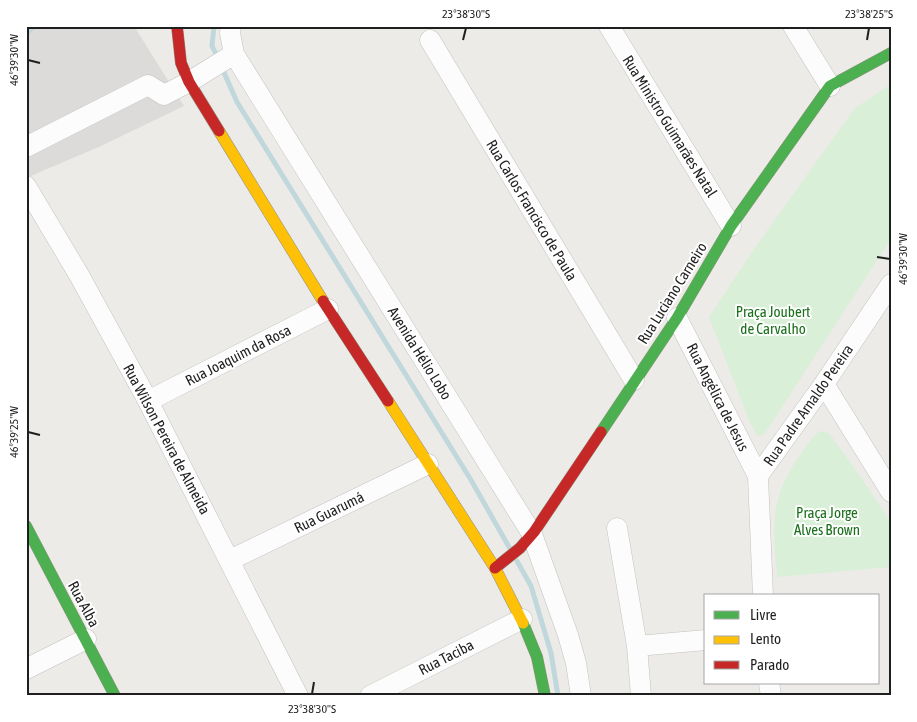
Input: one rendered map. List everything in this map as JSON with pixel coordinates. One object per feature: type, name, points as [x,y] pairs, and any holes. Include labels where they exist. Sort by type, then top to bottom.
[{"type":"street","points":[[177,26],[181,63],[194,79],[328,309],[428,464],[499,565],[538,656],[544,696]]},
{"type":"street","name":"Avenida Hélio Lobo","points":[[231,26],[230,57],[526,541],[568,635],[576,663],[581,696]]},
{"type":"street","name":"Rua Ministro Guimarães Natal","points":[[609,26],[731,226]]},
{"type":"street","points":[[793,26],[830,86]]},
{"type":"street","name":"Rua Carlos Francisco de Paula","points":[[430,40],[634,380]]},
{"type":"street","name":"Rua Luciano Carneiro","points":[[499,565],[526,541],[677,318],[731,226],[830,86],[891,53]]},
{"type":"street","points":[[26,147],[148,85],[164,94],[194,79],[230,57]]},
{"type":"street","name":"Rua Wilson Pereira de Almeida","points":[[26,186],[148,401],[298,696]]},
{"type":"street","name":"Rua Padre Arnaldo Pereira","points":[[763,594],[758,476],[824,384],[891,284]]},
{"type":"street","name":"Rua Joaquim da Rosa","points":[[148,401],[328,309]]},
{"type":"street","name":"Rua Angélica de Jesus","points":[[677,318],[758,476]]},
{"type":"street","points":[[824,384],[891,492]]},
{"type":"street","name":"Rua Guarumá","points":[[230,560],[428,464]]},
{"type":"street","name":"Rua Alba","points":[[26,526],[115,696]]},
{"type":"street","points":[[617,528],[637,646],[641,696]]},
{"type":"street","name":"Rua Taciba","points":[[370,696],[522,619]]},
{"type":"street","points":[[26,669],[86,639]]},
{"type":"street","points":[[637,646],[704,640]]},
{"type":"shaded area","points":[[34,26],[134,26],[184,106],[101,146],[26,178],[26,32]]},
{"type":"green space","name":"Praça Joubert de Carvalho","points":[[891,84],[891,239],[764,435],[758,436],[750,423],[709,317],[754,249],[854,109]]},
{"type":"green space","name":"Praça Jorge Alves Brown","points":[[820,431],[829,433],[891,522],[891,567],[777,577],[774,529],[775,515],[782,487],[808,443]]},
{"type":"waterway","points":[[26,34],[34,26]]},
{"type":"waterway","points":[[214,26],[212,46],[218,58]]},
{"type":"waterway","points":[[222,68],[237,102],[471,480],[509,547]]},
{"type":"waterway","points":[[517,561],[531,586],[551,653],[558,696]]},
{"type":"traffic: fast","points":[[601,432],[677,318],[731,226],[830,86],[891,53]]},
{"type":"traffic: fast","points":[[26,526],[115,696]]},
{"type":"traffic: fast","points":[[523,623],[537,657],[545,696]]},
{"type":"traffic: slow","points":[[219,131],[323,301]]},
{"type":"traffic: slow","points":[[388,401],[495,568],[523,623]]},
{"type":"traffic: jam","points":[[177,26],[181,63],[189,82],[219,131]]},
{"type":"traffic: jam","points":[[323,301],[388,401]]},
{"type":"traffic: jam","points":[[495,568],[520,548],[534,532],[601,432]]}]
